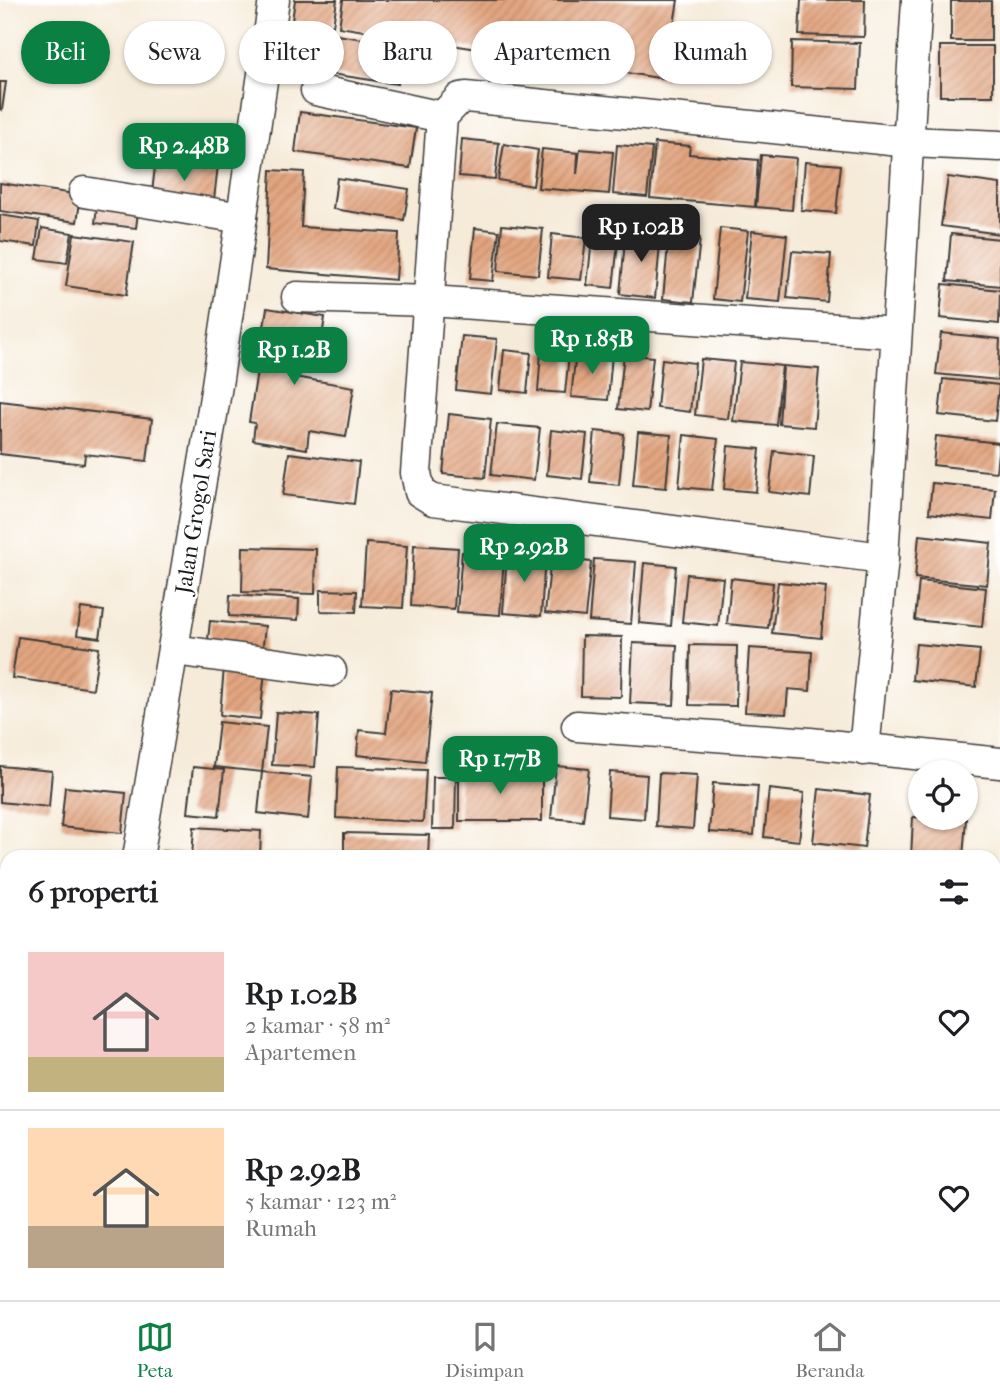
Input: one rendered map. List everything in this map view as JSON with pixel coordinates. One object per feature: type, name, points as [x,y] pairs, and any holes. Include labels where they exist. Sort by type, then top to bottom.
[{"type":"street","name":"Jalan Grogol Sari","points":[[139,850],[174,650],[274,0]]},
{"type":"street","points":[[864,750],[883,558],[917,0]]},
{"type":"street","points":[[316,90],[442,117]]},
{"type":"street","points":[[883,558],[433,500],[420,492],[416,473],[442,117],[460,98],[466,97],[910,142],[1000,146]]},
{"type":"street","points":[[84,192],[242,218]]},
{"type":"street","points":[[297,297],[430,301],[895,333]]},
{"type":"street","points":[[174,650],[331,671]]},
{"type":"street","points":[[577,726],[1000,764]]},
{"type":"building","points":[[295,0],[337,0],[334,21],[292,21]]},
{"type":"building","points":[[343,0],[678,0],[675,21],[649,21],[649,76],[635,74],[635,21],[471,21],[471,48],[457,46],[457,21],[358,21],[358,30],[344,28],[344,21],[340,21]]},
{"type":"building","points":[[801,0],[865,0],[864,37],[799,35]]},
{"type":"building","points":[[951,1],[991,1],[991,41],[951,41]]},
{"type":"building","points":[[344,36],[358,38],[358,78],[344,76]]},
{"type":"building","points":[[792,41],[860,43],[858,89],[791,87]]},
{"type":"building","points":[[940,46],[993,46],[993,96],[940,96]]},
{"type":"building","points":[[0,82],[6,82],[2,110],[0,109]]},
{"type":"building","points":[[300,112],[416,128],[410,168],[295,152]]},
{"type":"building","points":[[462,139],[499,143],[495,179],[459,176]]},
{"type":"building","points":[[655,143],[690,146],[689,154],[758,160],[755,207],[650,198]]},
{"type":"building","points":[[504,144],[538,150],[533,186],[498,180]]},
{"type":"building","points":[[617,145],[652,148],[647,197],[613,194]]},
{"type":"building","points":[[542,149],[578,153],[577,174],[580,149],[613,152],[609,194],[538,188]]},
{"type":"building","points":[[761,155],[796,158],[792,210],[756,207]]},
{"type":"building","points":[[156,158],[218,165],[213,208],[151,201]]},
{"type":"building","points":[[805,162],[841,165],[836,213],[801,210]]},
{"type":"building","points":[[271,170],[304,172],[301,227],[399,233],[396,280],[266,269]]},
{"type":"building","points":[[948,177],[1000,184],[1000,234],[941,226]]},
{"type":"building","points":[[337,178],[409,189],[404,220],[333,209]]},
{"type":"building","points":[[0,183],[81,195],[77,222],[0,211]]},
{"type":"building","points":[[98,199],[139,204],[136,228],[95,223]]},
{"type":"building","points":[[0,215],[39,221],[36,246],[0,241]]},
{"type":"building","points":[[502,225],[543,229],[538,275],[498,271]]},
{"type":"building","points":[[42,228],[72,233],[67,263],[37,259]]},
{"type":"building","points":[[475,228],[499,231],[493,281],[470,279]]},
{"type":"building","points":[[720,228],[748,231],[740,302],[713,299]]},
{"type":"building","points":[[593,231],[619,234],[613,288],[587,285]]},
{"type":"building","points":[[626,231],[661,234],[655,298],[620,294]]},
{"type":"building","points":[[752,231],[787,235],[780,302],[745,299]]},
{"type":"building","points":[[74,234],[134,242],[126,295],[66,286]]},
{"type":"building","points":[[552,234],[586,238],[581,280],[548,277]]},
{"type":"building","points":[[669,234],[700,238],[693,302],[663,299]]},
{"type":"building","points":[[951,234],[1000,239],[1000,286],[947,281]]},
{"type":"building","points":[[792,251],[831,254],[827,302],[787,298]]},
{"type":"building","points":[[943,284],[1000,290],[999,324],[940,318]]},
{"type":"building","points":[[267,308],[325,317],[321,344],[293,339],[288,376],[354,387],[346,437],[309,431],[307,449],[253,440],[255,423],[249,422]]},
{"type":"building","points":[[941,333],[1000,339],[998,380],[936,374]]},
{"type":"building","points":[[462,336],[497,339],[491,394],[456,390]]},
{"type":"building","points":[[504,350],[531,353],[527,393],[500,390]]},
{"type":"building","points":[[576,351],[612,354],[608,400],[571,397]]},
{"type":"building","points":[[541,352],[569,354],[565,393],[538,391]]},
{"type":"building","points":[[624,354],[653,357],[647,412],[618,409]]},
{"type":"building","points":[[662,359],[695,363],[690,412],[657,408]]},
{"type":"building","points":[[701,359],[734,362],[728,419],[695,415]]},
{"type":"building","points":[[740,362],[782,366],[776,425],[733,421]]},
{"type":"building","points":[[783,366],[819,369],[814,427],[779,424]]},
{"type":"building","points":[[943,379],[999,385],[995,421],[939,415]]},
{"type":"building","points":[[0,401],[152,419],[147,461],[85,454],[84,464],[0,454]]},
{"type":"building","points":[[449,414],[491,419],[485,478],[443,474]]},
{"type":"building","points":[[497,424],[540,428],[534,480],[491,475]]},
{"type":"building","points":[[551,430],[587,434],[582,479],[547,475]]},
{"type":"building","points":[[595,431],[624,434],[619,485],[590,482]]},
{"type":"building","points":[[638,432],[671,435],[666,488],[633,485]]},
{"type":"building","points":[[684,435],[718,439],[712,490],[679,487]]},
{"type":"building","points":[[936,436],[999,443],[996,472],[933,465]]},
{"type":"building","points":[[728,446],[760,449],[756,492],[724,489]]},
{"type":"building","points":[[774,451],[814,456],[810,497],[769,492]]},
{"type":"building","points":[[289,453],[359,462],[354,504],[283,495]]},
{"type":"building","points":[[932,483],[995,489],[992,520],[929,513]]},
{"type":"building","points":[[919,535],[991,543],[987,585],[915,578]]},
{"type":"building","points":[[366,543],[407,546],[403,608],[362,606]]},
{"type":"building","points":[[414,545],[458,548],[454,609],[411,606]]},
{"type":"building","points":[[243,547],[316,549],[315,594],[242,592]]},
{"type":"building","points":[[462,552],[504,555],[500,615],[457,612]]},
{"type":"building","points":[[507,553],[545,556],[541,616],[503,613]]},
{"type":"building","points":[[551,558],[591,562],[585,617],[545,613]]},
{"type":"building","points":[[594,559],[636,562],[631,624],[589,621]]},
{"type":"building","points":[[644,563],[676,566],[671,626],[639,623]]},
{"type":"building","points":[[687,574],[723,578],[718,626],[682,622]]},
{"type":"building","points":[[731,578],[773,583],[768,628],[727,624]]},
{"type":"building","points":[[919,581],[986,588],[982,627],[915,620]]},
{"type":"building","points":[[778,582],[826,587],[821,638],[772,633]]},
{"type":"building","points":[[320,590],[357,591],[356,612],[320,611]]},
{"type":"building","points":[[230,595],[299,599],[298,620],[229,616]]},
{"type":"building","points":[[81,608],[104,611],[100,638],[77,635]]},
{"type":"building","points":[[210,621],[265,626],[262,654],[207,649]]},
{"type":"building","points":[[582,636],[622,637],[621,697],[581,696]]},
{"type":"building","points":[[18,637],[99,648],[93,689],[12,678]]},
{"type":"building","points":[[633,643],[677,645],[674,705],[630,703]]},
{"type":"building","points":[[916,644],[980,650],[976,687],[912,680]]},
{"type":"building","points":[[690,645],[737,646],[736,706],[689,705]]},
{"type":"building","points":[[749,648],[812,652],[810,691],[788,689],[786,714],[745,712]]},
{"type":"building","points":[[224,667],[265,671],[260,719],[220,715]]},
{"type":"building","points":[[391,689],[432,693],[425,762],[357,755],[359,730],[386,733]]},
{"type":"building","points":[[276,712],[319,715],[315,767],[272,765]]},
{"type":"building","points":[[219,722],[267,727],[262,772],[214,767]]},
{"type":"building","points":[[0,766],[52,771],[49,807],[0,802]]},
{"type":"building","points":[[556,766],[589,769],[583,821],[551,818]]},
{"type":"building","points":[[193,767],[224,770],[219,816],[188,813]]},
{"type":"building","points":[[338,767],[426,770],[423,822],[336,818]]},
{"type":"building","points":[[459,770],[542,770],[542,821],[459,821]]},
{"type":"building","points":[[262,772],[312,777],[308,819],[258,813]]},
{"type":"building","points":[[610,772],[647,775],[644,819],[607,816]]},
{"type":"building","points":[[659,773],[697,775],[693,829],[656,826]]},
{"type":"building","points":[[433,777],[456,777],[455,829],[432,829]]},
{"type":"building","points":[[713,783],[758,786],[754,835],[709,832]]},
{"type":"building","points":[[65,787],[126,793],[122,833],[61,827]]},
{"type":"building","points":[[769,789],[804,793],[799,841],[764,837]]},
{"type":"building","points":[[819,789],[870,795],[864,848],[813,842]]},
{"type":"building","points":[[194,827],[261,831],[260,850],[193,850]]},
{"type":"building","points":[[912,830],[965,830],[964,850],[911,850]]},
{"type":"building","points":[[344,833],[429,835],[428,850],[344,850]]}]
